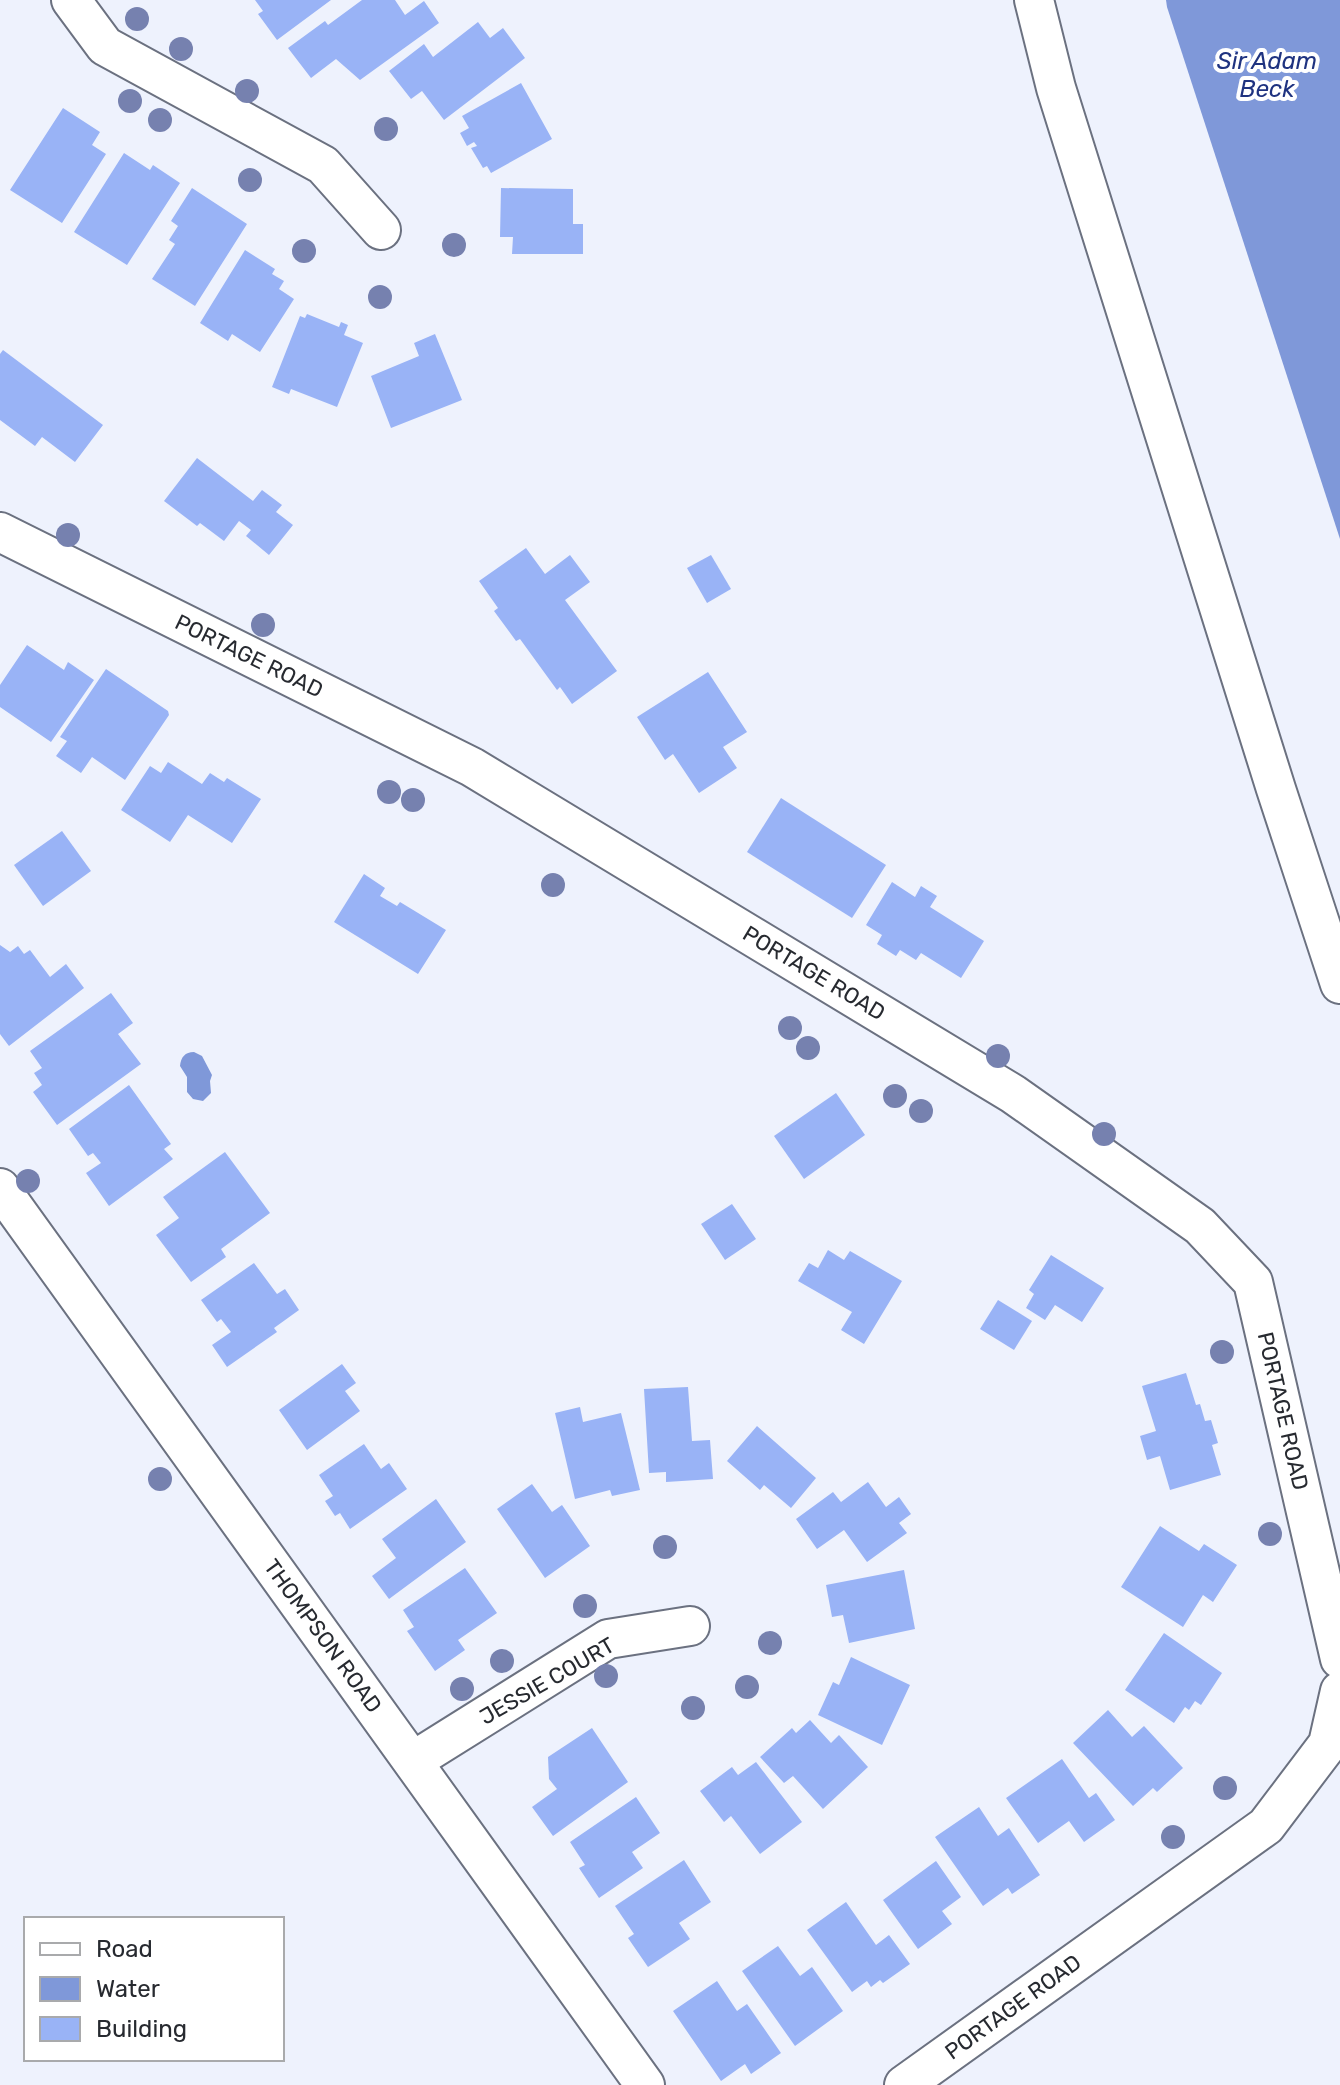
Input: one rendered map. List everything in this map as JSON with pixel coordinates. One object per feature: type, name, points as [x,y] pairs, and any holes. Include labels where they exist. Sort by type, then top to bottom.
[{"type":"street","points":[[71,0],[105,46],[323,165],[381,230]]},
{"type":"street","points":[[1034,0],[1056,88],[1340,984]]},
{"type":"street","name":"PORTAGE ROAD","points":[[0,532],[472,767],[1013,1094],[1200,1226],[1253,1282],[1340,1659]]},
{"type":"street","name":"THOMPSON ROAD","points":[[0,1188],[645,2085]]},
{"type":"street","name":"JESSIE COURT","points":[[413,1761],[608,1639],[690,1626]]},
{"type":"street","name":"PORTAGE ROAD","points":[[904,2085],[1266,1826],[1328,1744],[1340,1691]]},
{"type":"water","name":"Sir Adam Beck","points":[[1166,0],[1340,0],[1340,539],[1167,7]]},
{"type":"water","points":[[194,1052],[202,1056],[212,1075],[211,1093],[203,1101],[193,1099],[187,1092],[187,1077],[180,1066],[184,1056]]},
{"type":"building","points":[[255,0],[331,0],[277,40],[258,14],[263,11]]},
{"type":"building","points":[[362,0],[395,0],[405,15],[424,1],[439,23],[360,80],[336,59],[311,78],[288,48],[325,21],[328,25]]},
{"type":"building","points":[[478,22],[490,38],[503,28],[525,58],[444,120],[422,91],[411,99],[389,71],[424,44],[433,57]]},
{"type":"building","points":[[521,83],[552,139],[491,173],[487,166],[483,168],[471,148],[477,146],[474,142],[467,146],[460,133],[469,128],[462,116]]},
{"type":"building","points":[[63,108],[100,132],[92,145],[106,154],[62,223],[10,190]]},
{"type":"building","points":[[124,153],[150,170],[153,165],[180,183],[127,265],[74,232]]},
{"type":"building","points":[[192,188],[247,224],[195,306],[152,279],[175,244],[169,240],[178,226],[171,221]]},
{"type":"building","points":[[501,188],[573,189],[573,224],[583,224],[583,254],[512,254],[513,237],[500,237]]},
{"type":"building","points":[[245,250],[275,269],[272,274],[284,281],[279,289],[294,299],[260,352],[232,334],[228,341],[200,323]]},
{"type":"building","points":[[307,314],[339,327],[341,322],[348,325],[344,335],[363,343],[337,407],[291,389],[289,394],[272,387],[300,316],[305,318]]},
{"type":"building","points":[[435,334],[462,400],[391,428],[371,376],[419,356],[414,343]]},
{"type":"building","points":[[3,350],[103,425],[75,462],[42,437],[35,446],[0,420],[0,354]]},
{"type":"building","points":[[197,458],[253,501],[262,490],[282,505],[276,512],[293,525],[269,555],[246,536],[251,530],[239,521],[224,541],[200,523],[197,526],[164,501]]},
{"type":"building","points":[[526,548],[545,574],[570,555],[590,582],[565,600],[617,671],[572,704],[560,687],[557,690],[520,639],[516,641],[494,611],[498,608],[479,581]]},
{"type":"building","points":[[711,555],[731,589],[707,603],[687,568]]},
{"type":"building","points":[[27,645],[64,670],[68,662],[94,680],[51,742],[0,707],[0,685]]},
{"type":"building","points":[[106,669],[168,711],[169,715],[125,780],[92,757],[81,773],[56,756],[67,741],[60,737]]},
{"type":"building","points":[[708,672],[747,732],[723,747],[737,768],[699,793],[673,754],[665,760],[637,717]]},
{"type":"building","points":[[168,762],[202,784],[210,773],[224,782],[227,778],[261,799],[232,843],[188,815],[170,842],[121,810],[150,766],[161,773]]},
{"type":"building","points":[[781,798],[886,865],[852,918],[747,852]]},
{"type":"building","points":[[62,831],[91,871],[43,906],[14,865]]},
{"type":"building","points":[[364,874],[385,888],[380,896],[397,906],[400,902],[446,930],[418,974],[334,922]]},
{"type":"building","points":[[892,882],[915,897],[921,886],[937,896],[930,907],[984,941],[961,978],[921,953],[916,960],[900,950],[896,956],[877,944],[882,935],[866,925]]},
{"type":"building","points":[[0,945],[10,952],[18,946],[24,954],[30,950],[50,977],[66,964],[84,988],[9,1046],[0,1034]]},
{"type":"building","points":[[111,993],[133,1023],[118,1034],[141,1064],[57,1125],[33,1092],[42,1085],[34,1073],[42,1068],[30,1051]]},
{"type":"building","points":[[129,1085],[171,1144],[164,1149],[173,1159],[109,1206],[86,1173],[101,1163],[93,1153],[88,1156],[69,1129]]},
{"type":"building","points":[[836,1093],[865,1135],[804,1179],[774,1136]]},
{"type":"building","points":[[225,1152],[270,1213],[221,1249],[226,1257],[191,1282],[156,1235],[179,1218],[163,1197]]},
{"type":"building","points":[[732,1204],[756,1239],[725,1260],[701,1224]]},
{"type":"building","points":[[828,1250],[844,1260],[850,1251],[902,1281],[864,1344],[841,1330],[852,1312],[798,1281],[809,1263],[818,1268]]},
{"type":"building","points":[[1051,1255],[1104,1288],[1082,1322],[1055,1305],[1045,1320],[1026,1308],[1034,1294],[1029,1290]]},
{"type":"building","points":[[254,1263],[277,1294],[285,1289],[299,1310],[274,1328],[277,1332],[227,1367],[212,1345],[231,1332],[221,1319],[217,1322],[201,1300]]},
{"type":"building","points":[[998,1300],[1032,1321],[1014,1350],[980,1329]]},
{"type":"building","points":[[342,1364],[356,1383],[345,1391],[360,1411],[307,1450],[279,1410]]},
{"type":"building","points":[[1186,1373],[1196,1405],[1200,1404],[1205,1421],[1211,1420],[1218,1443],[1212,1445],[1221,1475],[1170,1490],[1160,1456],[1147,1460],[1140,1436],[1156,1431],[1142,1386]]},
{"type":"building","points":[[688,1387],[692,1441],[710,1440],[713,1479],[666,1482],[666,1472],[649,1473],[644,1389]]},
{"type":"building","points":[[580,1407],[583,1422],[621,1413],[640,1490],[612,1496],[610,1490],[575,1499],[555,1413]]},
{"type":"building","points":[[757,1426],[816,1478],[791,1508],[764,1485],[760,1490],[727,1461]]},
{"type":"building","points":[[364,1444],[381,1469],[389,1463],[407,1489],[350,1529],[340,1513],[335,1516],[325,1501],[333,1496],[319,1475]]},
{"type":"building","points":[[868,1482],[886,1507],[899,1497],[911,1514],[899,1523],[907,1533],[867,1562],[844,1530],[817,1549],[796,1519],[833,1492],[841,1502]]},
{"type":"building","points":[[532,1484],[552,1512],[562,1505],[590,1546],[545,1578],[497,1509]]},
{"type":"building","points":[[436,1499],[466,1542],[389,1599],[372,1576],[396,1558],[382,1539]]},
{"type":"building","points":[[1160,1526],[1199,1551],[1204,1544],[1237,1565],[1213,1602],[1203,1595],[1183,1627],[1121,1587]]},
{"type":"building","points":[[465,1568],[497,1613],[458,1640],[465,1650],[435,1671],[407,1631],[414,1627],[403,1610]]},
{"type":"building","points":[[904,1570],[915,1629],[849,1643],[843,1615],[832,1617],[826,1585]]},
{"type":"building","points":[[1164,1633],[1222,1673],[1201,1705],[1195,1701],[1189,1710],[1185,1707],[1174,1723],[1125,1690]]},
{"type":"building","points":[[851,1657],[910,1685],[882,1745],[818,1715],[833,1682],[839,1685]]},
{"type":"building","points":[[1108,1710],[1132,1737],[1144,1726],[1183,1768],[1157,1792],[1153,1788],[1133,1806],[1073,1743]]},
{"type":"building","points":[[810,1720],[831,1743],[839,1735],[868,1767],[823,1809],[793,1776],[784,1783],[760,1757],[792,1728],[796,1733]]},
{"type":"building","points":[[592,1728],[628,1782],[553,1836],[532,1807],[557,1789],[549,1779],[548,1757]]},
{"type":"building","points":[[1062,1759],[1089,1798],[1096,1793],[1115,1820],[1084,1842],[1069,1821],[1038,1843],[1006,1798]]},
{"type":"building","points":[[756,1762],[802,1822],[760,1854],[731,1816],[724,1822],[700,1791],[732,1767],[738,1775]]},
{"type":"building","points":[[636,1797],[660,1833],[632,1852],[643,1868],[599,1898],[579,1868],[585,1865],[570,1842]]},
{"type":"building","points":[[979,1807],[998,1836],[1009,1828],[1040,1875],[1012,1894],[1008,1888],[983,1906],[935,1837]]},
{"type":"building","points":[[684,1860],[711,1902],[679,1923],[690,1939],[648,1967],[628,1938],[634,1934],[615,1906]]},
{"type":"building","points":[[936,1861],[961,1897],[942,1911],[952,1924],[918,1949],[883,1900]]},
{"type":"building","points":[[846,1902],[876,1945],[889,1935],[910,1964],[883,1983],[880,1980],[871,1987],[867,1981],[852,1992],[807,1930]]},
{"type":"building","points":[[778,1946],[800,1976],[812,1967],[843,2011],[795,2046],[742,1971]]},
{"type":"building","points":[[717,1981],[737,2011],[747,2004],[781,2053],[751,2074],[745,2064],[721,2081],[673,2011]]}]
